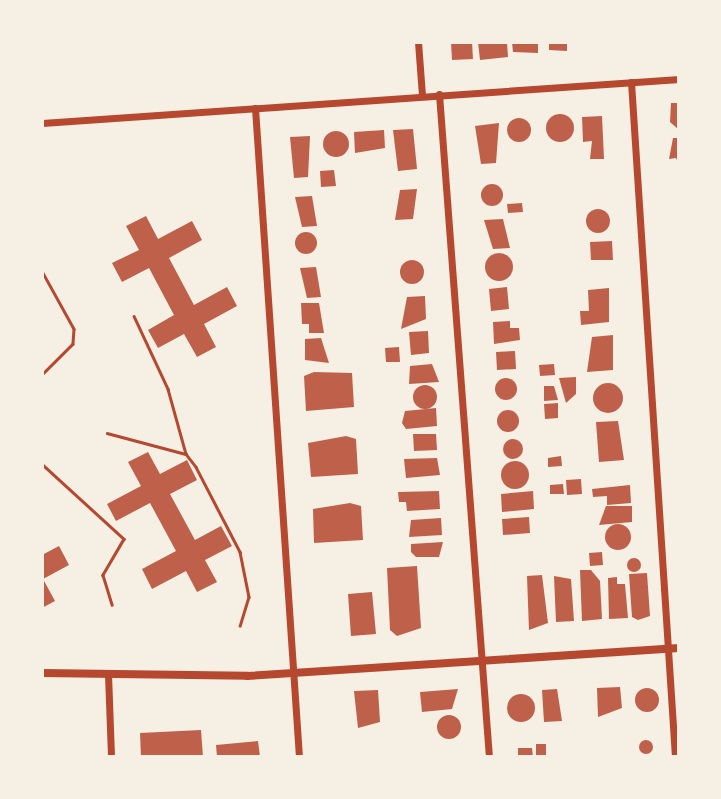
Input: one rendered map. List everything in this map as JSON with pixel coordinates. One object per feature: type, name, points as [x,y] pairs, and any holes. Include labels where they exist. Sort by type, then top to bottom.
[{"type":"street","points":[[418,42],[422,95]]},
{"type":"street","points":[[42,122],[679,79]]},
{"type":"street","points":[[631,82],[675,757]]},
{"type":"street","points":[[439,94],[489,757]]},
{"type":"street","points":[[256,108],[299,757]]},
{"type":"street","points":[[42,673],[293,673],[679,648]]},
{"type":"street","points":[[108,674],[111,757]]},
{"type":"path","points":[[42,271],[74,329],[72,344],[42,374]]},
{"type":"path","points":[[134,316],[168,389],[186,454],[240,552],[249,597],[240,626]]},
{"type":"path","points":[[107,433],[186,454]]},
{"type":"path","points":[[42,464],[124,539],[103,575],[112,605]]},
{"type":"building","points":[[451,42],[472,42],[473,59],[452,60]]},
{"type":"building","points":[[478,42],[507,42],[508,57],[480,60]]},
{"type":"building","points":[[512,42],[538,42],[538,53],[513,52]]},
{"type":"building","points":[[549,42],[567,42],[567,51],[549,50]]},
{"type":"building","points":[[671,103],[679,103],[679,130],[670,122]]},
{"type":"building","points":[[560,114],[570,118],[574,128],[570,138],[560,142],[550,138],[546,128],[550,118]]},
{"type":"building","points":[[602,116],[604,159],[590,159],[592,141],[583,142],[582,117]]},
{"type":"building","points":[[519,118],[527,122],[531,130],[527,138],[519,142],[511,138],[507,130],[511,122]]},
{"type":"building","points":[[499,123],[496,163],[481,164],[475,126]]},
{"type":"building","points":[[413,129],[417,169],[398,171],[393,130]]},
{"type":"building","points":[[384,130],[385,148],[355,153],[354,132]]},
{"type":"building","points":[[336,131],[345,135],[349,144],[345,153],[336,157],[327,153],[323,144],[327,135]]},
{"type":"building","points":[[310,136],[308,177],[294,178],[290,137]]},
{"type":"building","points":[[673,138],[679,138],[679,165],[676,158],[669,159]]},
{"type":"building","points":[[334,170],[336,186],[321,187],[320,171]]},
{"type":"building","points":[[492,184],[500,187],[503,195],[500,203],[492,206],[484,203],[481,195],[484,187]]},
{"type":"building","points":[[417,189],[413,219],[395,220],[400,190]]},
{"type":"building","points":[[312,196],[317,226],[302,227],[295,197]]},
{"type":"building","points":[[522,203],[523,212],[508,213],[507,204]]},
{"type":"building","points":[[598,209],[606,213],[610,221],[606,229],[598,233],[590,229],[586,221],[590,213]]},
{"type":"building","points":[[146,216],[158,239],[192,221],[202,240],[169,258],[194,305],[227,287],[237,306],[204,324],[216,347],[197,357],[184,334],[158,348],[148,330],[174,315],[149,268],[122,282],[112,263],[139,250],[126,226]]},
{"type":"building","points":[[503,219],[510,248],[493,249],[484,220]]},
{"type":"building","points":[[306,232],[314,235],[317,243],[314,251],[306,254],[298,251],[295,243],[298,235]]},
{"type":"building","points":[[612,241],[613,260],[591,260],[590,242]]},
{"type":"building","points":[[499,253],[509,257],[513,267],[509,277],[499,281],[489,277],[485,267],[489,257]]},
{"type":"building","points":[[412,260],[421,263],[424,272],[421,281],[412,284],[403,281],[400,272],[403,263]]},
{"type":"building","points":[[316,267],[321,297],[307,298],[300,268]]},
{"type":"building","points":[[507,287],[509,309],[491,311],[489,289]]},
{"type":"building","points":[[609,288],[609,322],[581,325],[580,311],[589,311],[588,290]]},
{"type":"building","points":[[425,296],[426,319],[401,329],[407,297]]},
{"type":"building","points":[[301,303],[319,303],[324,333],[309,333],[309,324],[302,324]]},
{"type":"building","points":[[510,321],[510,328],[519,328],[520,340],[494,344],[493,322]]},
{"type":"building","points":[[428,331],[429,353],[411,355],[409,332]]},
{"type":"building","points":[[613,335],[613,370],[587,372],[592,337]]},
{"type":"building","points":[[321,338],[329,363],[305,360],[305,339]]},
{"type":"building","points":[[399,347],[400,362],[386,362],[385,348]]},
{"type":"building","points":[[515,351],[516,369],[497,370],[496,352]]},
{"type":"building","points":[[432,364],[439,382],[409,384],[410,366]]},
{"type":"building","points":[[554,364],[555,375],[540,376],[539,365]]},
{"type":"building","points":[[314,372],[352,373],[354,407],[306,411],[304,376]]},
{"type":"building","points":[[576,377],[576,394],[566,403],[559,378]]},
{"type":"building","points":[[506,378],[514,381],[517,389],[514,397],[506,400],[498,397],[495,389],[498,381]]},
{"type":"building","points":[[608,383],[619,387],[623,398],[619,409],[608,413],[597,409],[593,398],[597,387]]},
{"type":"building","points":[[425,385],[436,392],[437,397],[430,408],[425,409],[414,402],[413,397],[420,386]]},
{"type":"building","points":[[544,386],[554,386],[558,400],[544,401]]},
{"type":"building","points":[[558,403],[558,418],[545,419],[544,404]]},
{"type":"building","points":[[436,408],[437,426],[406,429],[402,423],[405,411]]},
{"type":"building","points":[[508,410],[516,413],[519,421],[516,429],[508,432],[500,429],[497,421],[500,413]]},
{"type":"building","points":[[618,421],[624,460],[599,462],[596,422]]},
{"type":"building","points":[[413,434],[436,434],[437,450],[414,451]]},
{"type":"building","points":[[346,436],[356,439],[358,474],[311,477],[308,443]]},
{"type":"building","points":[[509,439],[517,439],[523,449],[517,459],[509,459],[503,453],[503,445]]},
{"type":"building","points":[[148,452],[160,474],[187,460],[197,480],[170,494],[195,540],[221,526],[232,546],[205,560],[217,582],[197,592],[186,571],[152,589],[142,569],[176,551],[150,503],[116,521],[107,504],[141,486],[128,462]]},
{"type":"building","points":[[561,456],[562,466],[548,467],[548,458]]},
{"type":"building","points":[[437,458],[440,475],[406,478],[404,459]]},
{"type":"building","points":[[515,461],[525,465],[529,475],[525,485],[515,489],[505,485],[501,475],[505,465]]},
{"type":"building","points":[[581,479],[582,494],[567,495],[566,480]]},
{"type":"building","points":[[563,484],[564,494],[550,494],[550,485]]},
{"type":"building","points":[[630,485],[631,503],[607,505],[607,496],[593,497],[592,489]]},
{"type":"building","points":[[439,491],[440,509],[407,511],[406,502],[399,502],[398,492]]},
{"type":"building","points":[[533,491],[534,509],[502,512],[501,494]]},
{"type":"building","points":[[350,503],[361,506],[363,540],[314,543],[313,509]]},
{"type":"building","points":[[606,506],[632,506],[632,522],[599,525]]},
{"type":"building","points":[[529,517],[530,533],[503,535],[502,519]]},
{"type":"building","points":[[441,518],[442,535],[409,537],[411,520]]},
{"type":"building","points":[[618,524],[627,528],[631,537],[627,546],[618,550],[609,546],[605,537],[609,528]]},
{"type":"building","points":[[443,542],[439,557],[416,557],[411,552],[411,544]]},
{"type":"building","points":[[59,546],[69,565],[43,579],[55,601],[42,608],[42,555]]},
{"type":"building","points":[[602,552],[603,565],[590,566],[589,553]]},
{"type":"building","points":[[634,558],[639,560],[639,570],[634,572],[629,570],[627,565],[629,560]]},
{"type":"building","points":[[417,566],[421,628],[397,636],[390,630],[387,568]]},
{"type":"building","points":[[580,570],[591,570],[600,581],[602,619],[582,621]]},
{"type":"building","points":[[647,573],[650,616],[638,620],[632,617],[629,574]]},
{"type":"building","points":[[542,575],[548,623],[529,630],[527,576]]},
{"type":"building","points":[[554,576],[571,579],[574,621],[556,622]]},
{"type":"building","points":[[617,577],[617,584],[625,584],[628,618],[609,619],[608,578]]},
{"type":"building","points":[[372,592],[376,634],[351,636],[348,594]]},
{"type":"building","points":[[620,687],[622,708],[598,717],[597,688]]},
{"type":"building","points":[[647,688],[655,692],[659,700],[655,708],[647,712],[639,708],[635,700],[639,692]]},
{"type":"building","points":[[458,689],[452,709],[422,712],[420,692]]},
{"type":"building","points":[[557,689],[562,721],[544,722],[542,690]]},
{"type":"building","points":[[378,690],[380,722],[358,728],[354,691]]},
{"type":"building","points":[[521,694],[531,698],[535,708],[531,718],[521,722],[511,718],[507,708],[511,698]]},
{"type":"building","points":[[449,715],[457,719],[461,727],[457,735],[449,739],[441,735],[437,727],[441,719]]},
{"type":"building","points":[[201,730],[203,757],[141,757],[140,733]]},
{"type":"building","points":[[646,740],[651,742],[651,752],[646,754],[641,752],[639,747],[641,742]]},
{"type":"building","points":[[258,741],[260,757],[217,757],[216,745]]},
{"type":"building","points":[[536,744],[546,744],[546,757],[536,757]]},
{"type":"building","points":[[518,748],[532,748],[533,757],[518,757]]}]
